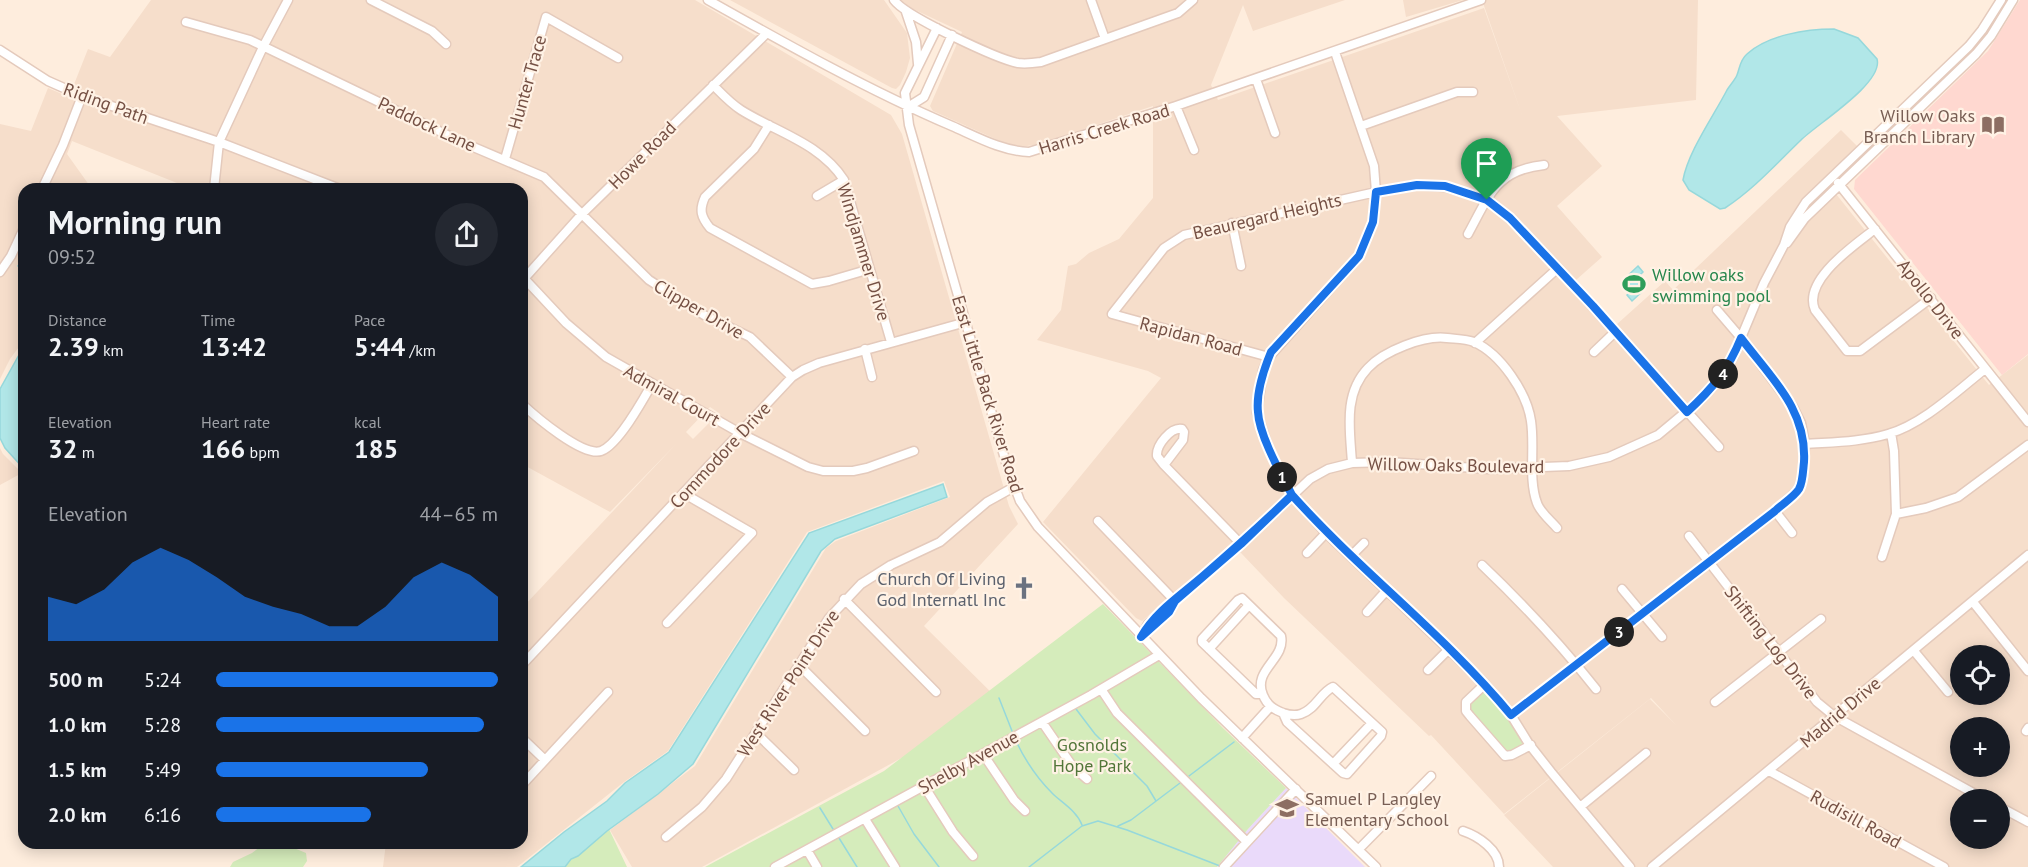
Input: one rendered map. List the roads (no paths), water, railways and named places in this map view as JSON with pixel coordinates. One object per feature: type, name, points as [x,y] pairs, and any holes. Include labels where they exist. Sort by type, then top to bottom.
[{"type":"street","points":[[215,183],[219,142],[263,46],[288,0]]},
{"type":"street","points":[[371,0],[432,31],[446,44]]},
{"type":"street","name":"Harris Creek Road","points":[[708,0],[908,107],[1015,152],[1029,152],[1176,106],[1481,0]]},
{"type":"street","points":[[894,0],[906,12],[937,28],[1020,64],[1041,62],[1178,13],[1193,0]]},
{"type":"street","points":[[1091,0],[1105,39]]},
{"type":"street","name":"Willow Oaks Boulevard","points":[[1141,637],[1148,624],[1241,544],[1292,495],[1319,473],[1336,466],[1389,462],[1489,469],[1569,466],[1609,457],[1658,435],[1687,412],[1722,377],[1797,214],[1969,46],[2001,0]]},
{"type":"street","name":"Willow Oaks Boulevard","points":[[1784,245],[1805,218],[1976,54],[1991,36],[2013,0]]},
{"type":"street","points":[[906,12],[915,42],[918,67]]},
{"type":"street","name":"Hunter Trace","points":[[505,159],[546,16],[618,58]]},
{"type":"street","name":"Paddock Lane","points":[[186,22],[250,40],[464,143],[544,177],[582,214]]},
{"type":"street","name":"East Little Back River Road","points":[[937,28],[905,93],[909,125],[1014,487],[1028,514],[1141,637],[1376,867]]},
{"type":"street","name":"Howe Road","points":[[528,273],[582,214],[767,33]]},
{"type":"street","points":[[908,107],[924,97],[952,35]]},
{"type":"street","name":"Riding Path","points":[[0,50],[48,81],[82,96],[219,142]]},
{"type":"street","points":[[1335,52],[1374,166],[1376,192],[1373,222],[1359,256],[1269,357],[1263,370],[1257,413],[1269,450],[1292,495],[1326,533],[1485,684],[1511,715],[1530,745],[1630,867]]},
{"type":"street","points":[[1256,79],[1275,133]]},
{"type":"street","name":"Windjammer Drive","points":[[713,85],[728,101],[822,155],[837,169],[844,180],[891,342]]},
{"type":"street","points":[[1361,126],[1456,92],[1473,92]]},
{"type":"street","points":[[45,183],[82,96]]},
{"type":"street","points":[[1176,106],[1194,150]]},
{"type":"street","points":[[769,125],[754,149],[705,197],[701,205],[701,215],[705,222],[710,228],[812,284],[870,269]]},
{"type":"street","points":[[219,142],[325,183]]},
{"type":"street","points":[[1468,234],[1500,182],[1515,171],[1544,165]]},
{"type":"street","name":"Apollo Drive","points":[[1833,177],[2028,422]]},
{"type":"street","points":[[817,196],[844,180]]},
{"type":"street","name":"Beauregard Heights","points":[[1112,314],[1164,248],[1184,235],[1376,192],[1417,185],[1445,186],[1487,200],[1510,218],[1719,447]]},
{"type":"street","name":"Clipper Drive","points":[[582,214],[649,280],[704,315],[750,337],[792,377]]},
{"type":"street","points":[[1232,223],[1241,266]]},
{"type":"street","points":[[1875,229],[1830,265],[1813,297],[1812,303],[1815,310],[1842,345],[1847,351],[1860,351],[1931,298]]},
{"type":"street","points":[[0,272],[18,241]]},
{"type":"street","points":[[1475,343],[1558,268]]},
{"type":"street","name":"Admiral Court","points":[[528,284],[593,348],[620,367],[740,433],[808,467],[840,472],[867,468],[914,451]]},
{"type":"street","points":[[1511,715],[1644,614],[1775,511],[1799,489],[1803,474],[1805,444],[1801,423],[1793,407],[1717,310]]},
{"type":"street","name":"Rapidan Road","points":[[1112,314],[1269,357]]},
{"type":"street","name":"Commodore Drive","points":[[528,659],[792,377],[819,363],[966,322]]},
{"type":"street","points":[[1594,352],[1615,332]]},
{"type":"street","points":[[1352,463],[1350,406],[1352,394],[1358,380],[1369,367],[1382,356],[1406,345],[1438,337],[1475,343],[1494,357],[1510,374],[1524,396],[1531,421],[1533,489],[1537,504],[1557,528]]},
{"type":"street","points":[[865,350],[872,377]]},
{"type":"street","points":[[1805,444],[1865,439],[1890,434],[1917,421],[1985,369]]},
{"type":"street","points":[[528,409],[583,448],[594,452],[600,451],[611,444],[625,427],[652,384]]},
{"type":"street","points":[[1882,557],[1896,514],[1894,451],[1890,434]]},
{"type":"street","points":[[1896,514],[1926,508],[1958,497],[2028,445]]},
{"type":"street","points":[[1164,465],[1241,544]]},
{"type":"street","name":"West River Point Drive","points":[[666,837],[716,792],[829,618],[844,599],[877,572],[940,542],[987,502],[1014,487]]},
{"type":"street","points":[[667,624],[752,533],[683,494]]},
{"type":"street","points":[[1775,511],[1792,533]]},
{"type":"street","points":[[1098,521],[1175,601]]},
{"type":"street","points":[[1307,553],[1326,533]]},
{"type":"street","name":"Shifting Log Drive","points":[[1689,536],[1818,702],[1834,716],[1966,789]]},
{"type":"street","points":[[1351,556],[1364,543]]},
{"type":"street","name":"Madrid Drive","points":[[1652,867],[2028,555]]},
{"type":"street","points":[[1482,565],[1512,593],[1596,689]]},
{"type":"street","points":[[1622,589],[1662,637]]},
{"type":"street","points":[[1367,612],[1387,590]]},
{"type":"street","points":[[1262,694],[1256,693],[1202,642],[1202,639],[1242,598],[1281,636],[1280,650],[1261,676],[1260,688],[1270,707],[1283,713],[1303,714],[1313,708],[1333,687],[1382,732],[1347,774],[1343,773],[1287,722],[1283,713]]},
{"type":"street","points":[[844,599],[936,692]]},
{"type":"street","points":[[1973,602],[2028,671]]},
{"type":"street","points":[[1715,702],[1821,619]]},
{"type":"street","points":[[1428,670],[1449,649]]},
{"type":"street","points":[[1914,651],[1948,692]]},
{"type":"street","name":"Shelby Avenue","points":[[775,867],[1042,722],[1159,655]]},
{"type":"street","points":[[799,665],[865,731]]},
{"type":"street","points":[[1485,684],[1466,702],[1466,711],[1505,756],[1512,755],[1530,745]]},
{"type":"street","points":[[1101,689],[1117,713],[1246,841]]},
{"type":"street","points":[[528,778],[608,692]]},
{"type":"street","points":[[1242,738],[1270,707]]},
{"type":"street","points":[[1042,722],[1073,767],[1087,779]]},
{"type":"street","points":[[1333,764],[1372,723]]},
{"type":"street","points":[[756,733],[794,770]]},
{"type":"street","points":[[528,744],[545,760]]},
{"type":"street","points":[[1580,807],[1646,753]]},
{"type":"street","points":[[983,754],[1024,812]]},
{"type":"street","name":"Rudisill Road","points":[[1769,771],[1944,867]]},
{"type":"street","points":[[1359,849],[1431,776]]},
{"type":"street","points":[[924,786],[953,832],[973,856]]},
{"type":"street","points":[[1224,867],[1296,789]]},
{"type":"street","points":[[2010,812],[2028,822]]},
{"type":"street","points":[[865,819],[895,867]]},
{"type":"street","points":[[1463,831],[1479,838],[1496,856],[1499,867]]},
{"type":"street","points":[[807,850],[817,867]]},
{"type":"water","points":[[1834,29],[1858,38],[1877,59],[1876,69],[1870,80],[1848,103],[1801,140],[1736,201],[1725,208],[1720,209],[1689,190],[1683,180],[1695,146],[1736,77],[1745,56],[1756,47],[1788,34]]},
{"type":"water","name":"Willow oaks swimming pool","points":[[1638,266],[1643,272],[1636,279],[1645,289],[1632,301],[1627,295],[1632,290],[1623,280]]},
{"type":"water","points":[[18,357],[18,462],[5,448],[0,438],[0,389]]},
{"type":"water","points":[[943,484],[947,497],[835,539],[821,551],[693,764],[658,794],[571,859],[565,867],[521,867],[607,801],[625,783],[669,752],[809,533]]},
{"type":"waterway","points":[[999,698],[1012,731]]},
{"type":"waterway","points":[[1076,709],[1095,734],[1147,786],[1156,801]]},
{"type":"waterway","points":[[1016,741],[1037,775],[1052,793],[1073,811],[1082,825]]},
{"type":"waterway","points":[[1189,776],[1234,742]]},
{"type":"waterway","points":[[1118,826],[1131,820],[1180,783]]},
{"type":"waterway","points":[[898,806],[914,834],[939,867]]},
{"type":"waterway","points":[[820,808],[833,829]]},
{"type":"waterway","points":[[1029,867],[1082,826],[1098,821],[1220,866]]},
{"type":"waterway","points":[[839,838],[857,867]]},
{"type":"place","name":"Willow Oaks Branch Library","points":[[1993,125]]},
{"type":"place","name":"Willow oaks swimming pool","points":[[1634,284]]},
{"type":"place","name":"Church Of Living God Internatl Inc","points":[[1024,588]]},
{"type":"place","name":"Samuel P Langley Elementary School","points":[[1287,808]]},
{"type":"park label","name":"Gosnolds Hope Park","points":[[1092,754]]}]
